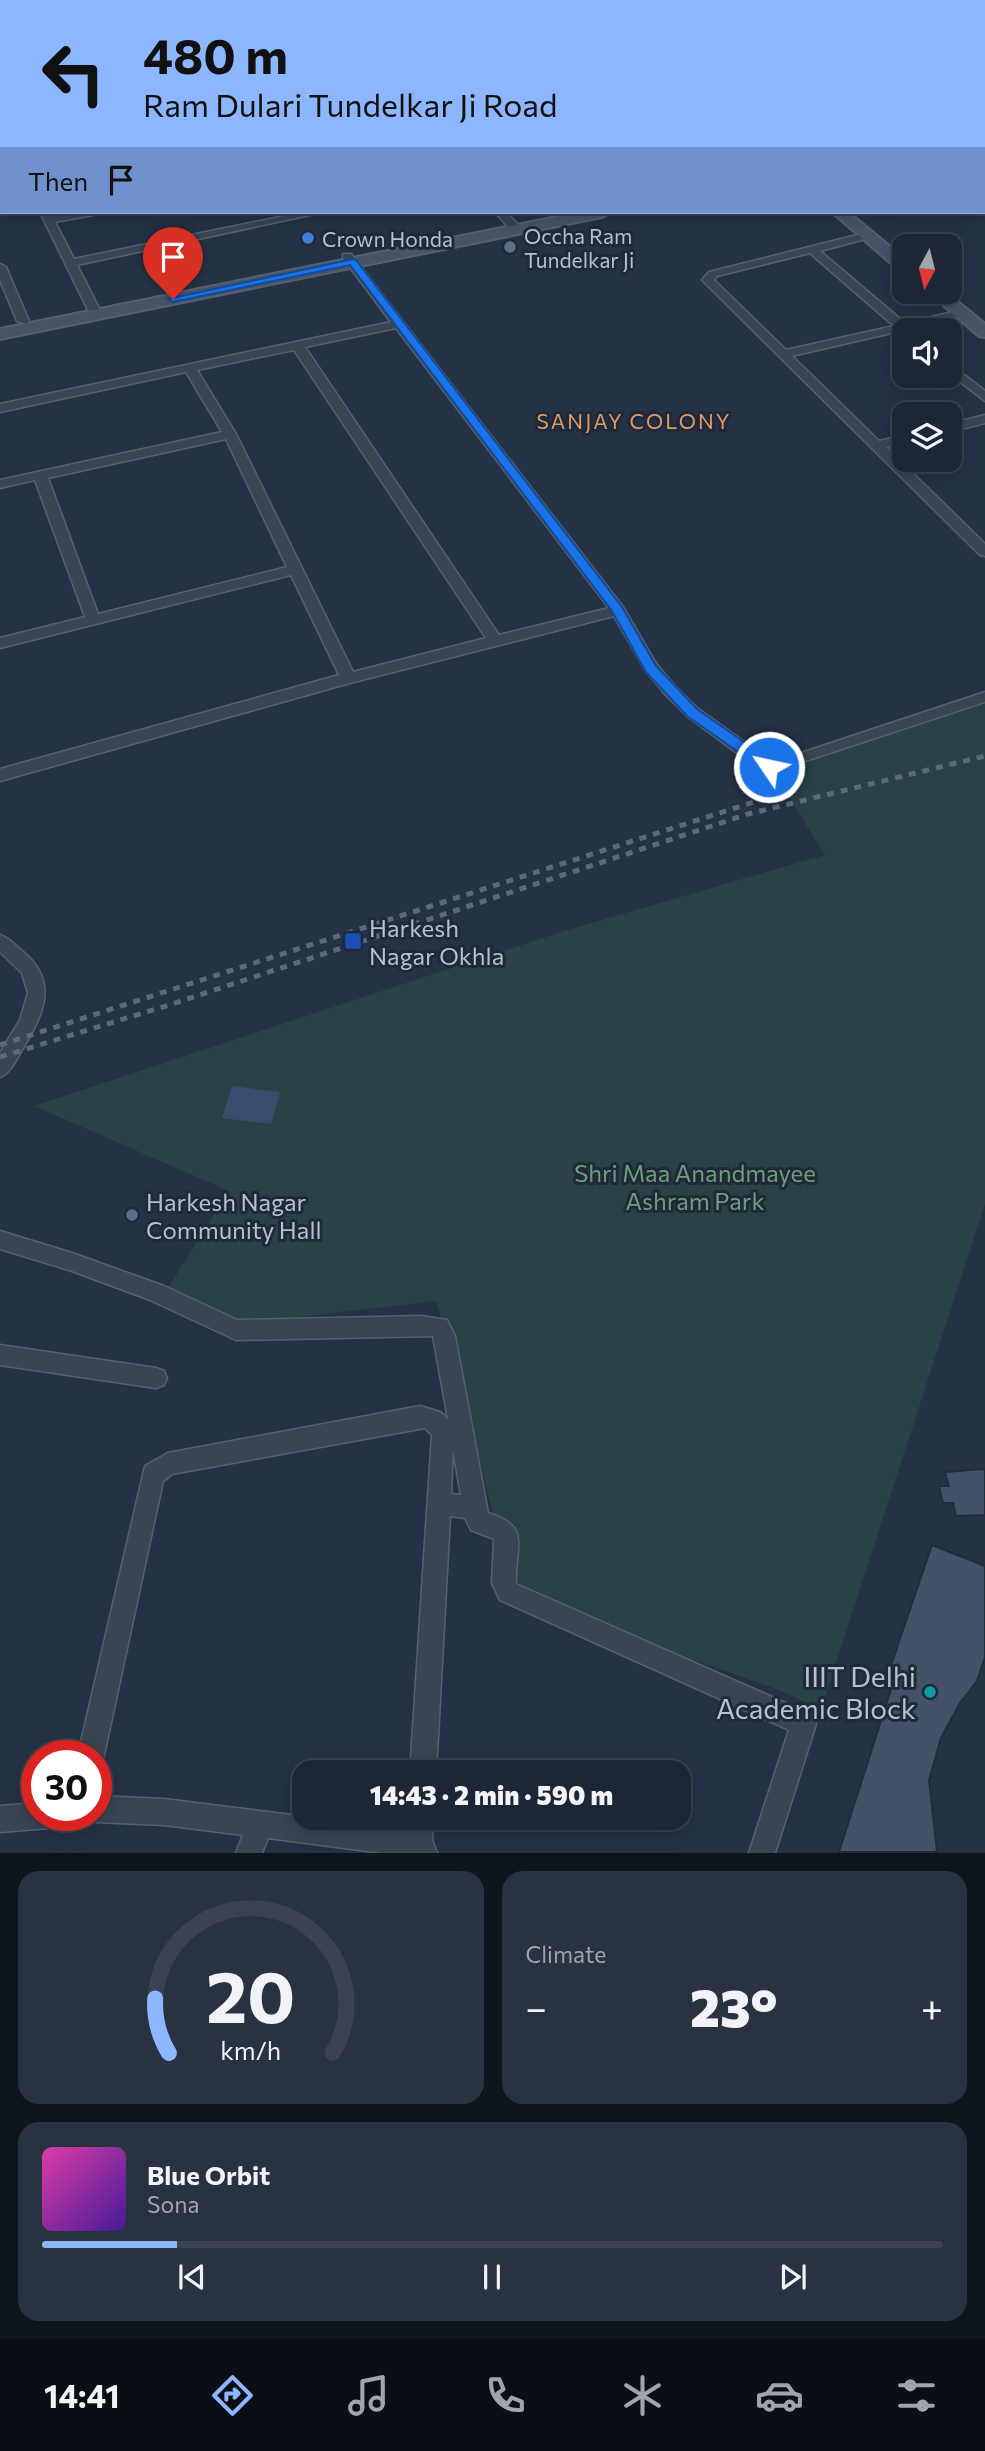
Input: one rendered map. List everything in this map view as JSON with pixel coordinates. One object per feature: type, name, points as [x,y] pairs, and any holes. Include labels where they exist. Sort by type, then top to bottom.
[{"type":"street","points":[[70,214],[47,216],[94,311]]},
{"type":"street","points":[[69,263],[309,214]]},
{"type":"street","points":[[0,334],[94,311],[350,259],[509,221],[553,214]]},
{"type":"street","points":[[509,221],[581,214]]},
{"type":"street","points":[[841,214],[892,257]]},
{"type":"street","points":[[859,214],[892,241]]},
{"type":"street","points":[[865,236],[713,274],[708,280],[985,552]]},
{"type":"street","points":[[813,250],[892,318]]},
{"type":"street","points":[[350,259],[618,610],[651,668],[692,712],[769,767],[985,697]]},
{"type":"street","points":[[0,267],[23,321]]},
{"type":"street","points":[[962,299],[985,318]]},
{"type":"street","points":[[950,304],[985,332]]},
{"type":"street","points":[[0,326],[94,311]]},
{"type":"street","points":[[947,318],[962,314]]},
{"type":"street","points":[[0,408],[399,324]]},
{"type":"street","points":[[784,354],[892,332]]},
{"type":"street","points":[[297,345],[495,640]]},
{"type":"street","points":[[189,368],[230,434],[348,678]]},
{"type":"street","points":[[962,378],[985,397]]},
{"type":"street","points":[[962,425],[985,419]]},
{"type":"street","points":[[0,484],[230,434]]},
{"type":"street","points":[[879,445],[892,442]]},
{"type":"street","points":[[40,475],[93,619]]},
{"type":"street","points":[[0,643],[295,570]]},
{"type":"street","points":[[0,775],[348,678],[618,610]]},
{"type":"street","points":[[0,942],[31,970],[37,994],[34,1008],[0,1069]]},
{"type":"street","points":[[0,1240],[72,1262],[157,1293],[236,1330],[421,1325],[439,1328],[444,1336],[479,1522],[501,1529],[506,1535],[504,1583],[512,1595],[804,1724],[762,1853]]},
{"type":"street","points":[[0,1355],[156,1378]]},
{"type":"street","points":[[94,1740],[149,1484],[153,1474],[161,1466],[420,1417],[432,1418],[440,1425],[443,1435],[424,1760]]},
{"type":"street","points":[[439,1504],[475,1507]]},
{"type":"street","points":[[112,1810],[164,1812],[386,1840],[421,1837]]},
{"type":"street","points":[[0,1819],[21,1817]]},
{"type":"street","points":[[249,1853],[260,1824]]},
{"type":"green space","name":"Shri Maa Anandmayee Ashram Park","points":[[985,704],[985,1204],[821,1709],[779,1690],[513,1597],[458,1372],[436,1301],[240,1324],[166,1291],[229,1191],[34,1106],[567,930],[825,855],[772,770]]},
{"type":"water","points":[[232,1086],[280,1092],[271,1124],[222,1118]]},
{"type":"building","points":[[985,1469],[985,1515],[956,1516],[953,1503],[943,1503],[939,1486],[949,1486],[945,1472]]},
{"type":"building","name":"IIIT Delhi Academic Block","points":[[932,1545],[985,1566],[985,1657],[977,1681],[960,1703],[941,1738],[929,1780],[937,1852],[839,1852],[895,1677],[888,1674]]},
{"type":"railway","points":[[0,1057],[169,1005],[748,814],[985,756]]},
{"type":"railway","points":[[0,1045],[760,800]]},
{"type":"place","name":"Crown Honda","points":[[308,238]]},
{"type":"place","name":"Occha Ram Tundelkar Ji","points":[[510,247]]},
{"type":"place","name":"Harkesh Nagar Okhla","points":[[353,941]]},
{"type":"place","name":"Harkesh Nagar Community Hall","points":[[132,1215]]},
{"type":"place","name":"IIIT Delhi Academic Block","points":[[930,1692]]},
{"type":"district","name":"SANJAY COLONY","points":[[634,420]]},
{"type":"route","points":[[173,299],[353,262],[618,610],[651,668],[692,712],[769,767]]}]
